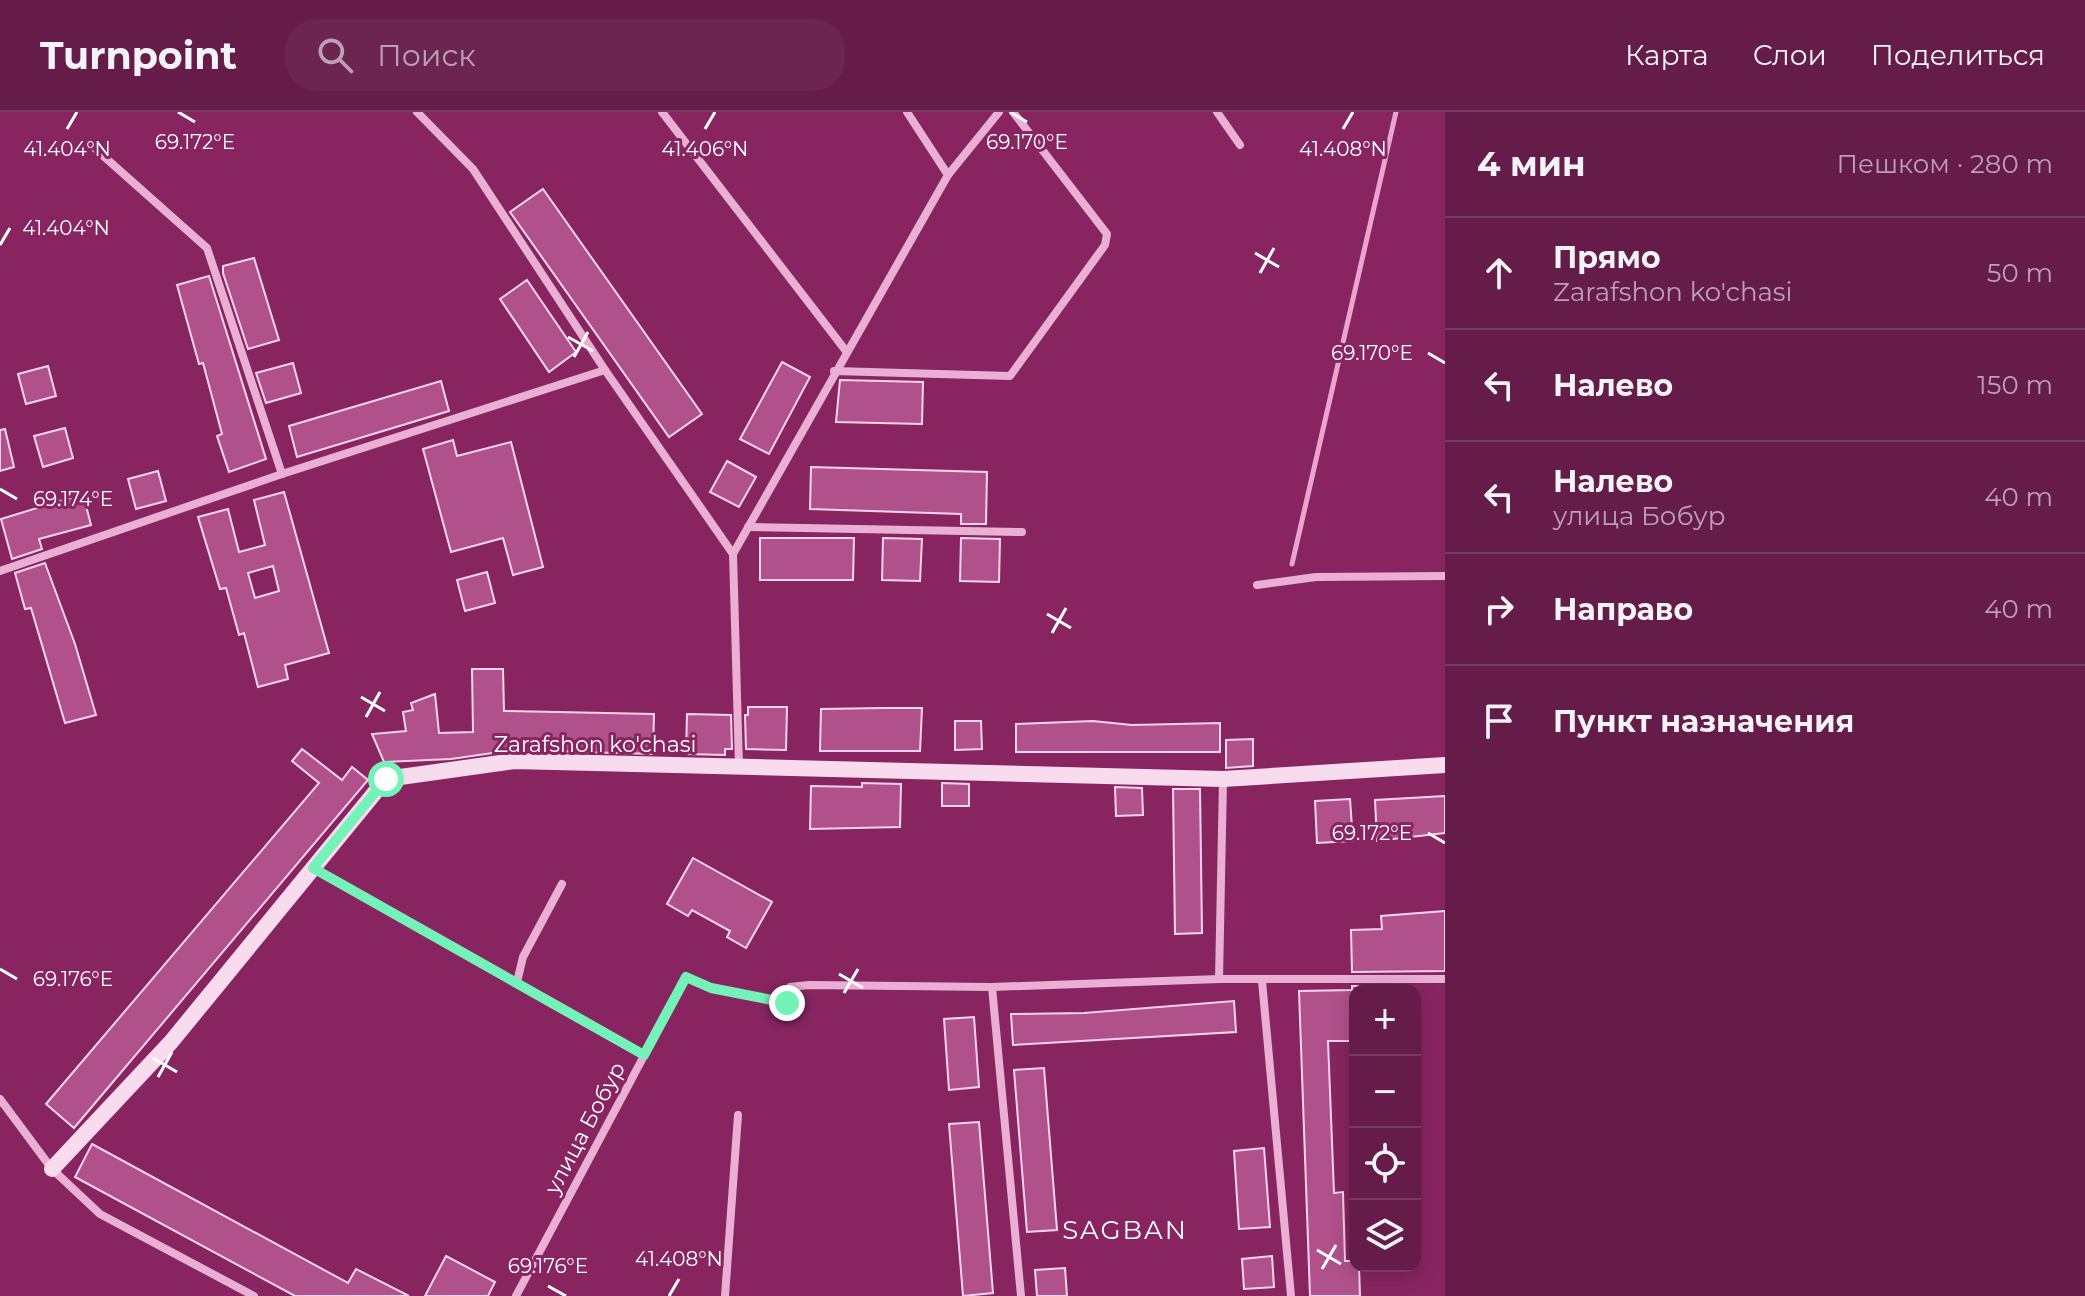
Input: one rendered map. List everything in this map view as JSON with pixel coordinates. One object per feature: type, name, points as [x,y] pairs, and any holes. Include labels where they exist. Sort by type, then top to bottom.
[{"type":"street","points":[[417,112],[473,169],[605,370],[733,554]]},
{"type":"street","points":[[662,112],[846,351]]},
{"type":"street","points":[[907,112],[948,175]]},
{"type":"street","points":[[739,766],[733,554],[834,371],[948,175],[999,112]]},
{"type":"street","points":[[834,371],[1010,376],[1105,245],[1107,234],[1013,112]]},
{"type":"street","points":[[1217,112],[1240,145]]},
{"type":"street","points":[[91,145],[207,248],[282,474]]},
{"type":"street","points":[[0,571],[282,474],[605,370]]},
{"type":"street","points":[[748,527],[1022,532]]},
{"type":"street","points":[[1257,585],[1316,577],[1445,576]]},
{"type":"street","name":"Zarafshon ko'chasi","points":[[52,1169],[171,1042],[386,779],[514,761],[1223,779],[1445,765]]},
{"type":"street","points":[[1219,979],[1223,779]]},
{"type":"street","points":[[313,868],[644,1055]]},
{"type":"street","points":[[517,982],[523,957],[562,884]]},
{"type":"street","name":"улица Бобур","points":[[516,1296],[686,977],[711,988],[787,1003],[790,987],[809,985],[992,987]]},
{"type":"street","points":[[1021,1296],[992,987],[1219,979],[1445,979]]},
{"type":"street","points":[[1262,981],[1291,1296]]},
{"type":"street","points":[[0,1099],[52,1169],[100,1214],[254,1296]]},
{"type":"street","points":[[725,1296],[738,1115]]},
{"type":"building","points":[[543,189],[702,414],[669,437],[510,212]]},
{"type":"building","points":[[254,258],[279,340],[248,349],[223,266]]},
{"type":"building","points":[[209,276],[266,459],[229,472],[217,436],[222,434],[203,363],[199,364],[177,285]]},
{"type":"building","points":[[527,280],[576,352],[549,372],[500,299]]},
{"type":"building","points":[[782,362],[810,377],[769,454],[740,439]]},
{"type":"building","points":[[293,363],[301,393],[266,403],[256,373]]},
{"type":"building","points":[[48,366],[56,396],[26,404],[18,374]]},
{"type":"building","points":[[840,380],[923,382],[922,424],[836,422]]},
{"type":"building","points":[[441,381],[449,411],[297,457],[289,426]]},
{"type":"building","points":[[65,428],[73,458],[43,467],[34,436]]},
{"type":"building","points":[[5,429],[14,467],[0,471],[0,430]]},
{"type":"building","points":[[453,440],[457,456],[511,442],[543,567],[513,575],[503,538],[451,552],[423,449]]},
{"type":"building","points":[[727,461],[756,477],[739,507],[710,492]]},
{"type":"building","points":[[811,467],[987,472],[986,524],[961,524],[961,514],[810,509]]},
{"type":"building","points":[[158,471],[166,501],[136,509],[128,479]]},
{"type":"building","points":[[284,492],[329,653],[285,665],[288,679],[258,687],[244,633],[239,635],[226,588],[220,589],[198,517],[228,509],[239,552],[265,545],[254,500]],"holes":[[[273,566],[279,591],[255,598],[248,573]]]},
{"type":"building","points":[[83,494],[91,525],[39,539],[42,549],[12,559],[1,519]]},
{"type":"building","points":[[760,538],[854,538],[853,580],[760,580]]},
{"type":"building","points":[[883,538],[922,539],[920,581],[882,580]]},
{"type":"building","points":[[961,538],[1000,539],[999,582],[960,581]]},
{"type":"building","points":[[45,563],[75,644],[96,715],[65,723],[31,608],[25,609],[15,573]]},
{"type":"building","points":[[487,572],[495,603],[465,611],[457,580]]},
{"type":"building","points":[[472,669],[503,669],[504,711],[654,714],[653,754],[514,750],[451,759],[384,762],[372,734],[406,731],[403,712],[413,710],[411,703],[435,694],[439,733],[473,732]]},
{"type":"building","points":[[748,707],[787,707],[786,750],[746,749],[745,715],[748,715]]},
{"type":"building","points":[[922,708],[920,751],[820,751],[821,709]]},
{"type":"building","points":[[687,714],[731,715],[732,749],[725,749],[725,755],[686,754]]},
{"type":"building","points":[[955,721],[981,721],[982,749],[955,750]]},
{"type":"building","points":[[1093,721],[1132,725],[1220,723],[1220,752],[1016,752],[1016,724]]},
{"type":"building","points":[[1253,739],[1253,766],[1226,768],[1226,740]]},
{"type":"building","points":[[302,749],[342,780],[352,767],[368,780],[74,1128],[46,1104],[319,783],[292,761]]},
{"type":"building","points":[[862,783],[901,784],[900,827],[810,829],[811,786],[862,787]]},
{"type":"building","points":[[942,783],[969,784],[969,806],[942,806]]},
{"type":"building","points":[[1115,787],[1142,788],[1143,815],[1116,816]]},
{"type":"building","points":[[1173,789],[1200,789],[1202,933],[1175,934]]},
{"type":"building","points":[[1445,796],[1445,833],[1377,841],[1375,800]]},
{"type":"building","points":[[1350,799],[1353,841],[1317,843],[1315,801]]},
{"type":"building","points":[[693,858],[772,902],[746,948],[727,937],[730,931],[692,910],[688,916],[667,904]]},
{"type":"building","points":[[1445,911],[1445,971],[1352,972],[1351,930],[1382,929],[1381,916]]},
{"type":"building","points":[[1349,990],[1349,1041],[1328,1041],[1334,1193],[1343,1192],[1345,1261],[1349,1261],[1349,1272],[1359,1272],[1360,1296],[1310,1296],[1299,991]]},
{"type":"building","points":[[1234,1001],[1236,1032],[1013,1045],[1011,1014],[1084,1013]]},
{"type":"building","points":[[974,1017],[979,1087],[949,1090],[944,1019]]},
{"type":"building","points":[[1044,1068],[1057,1230],[1027,1232],[1014,1070]]},
{"type":"building","points":[[979,1122],[993,1293],[963,1296],[949,1124]]},
{"type":"building","points":[[92,1144],[348,1283],[356,1269],[409,1296],[295,1296],[75,1177]]},
{"type":"building","points":[[1264,1148],[1270,1227],[1239,1229],[1234,1151]]},
{"type":"building","points":[[446,1256],[495,1282],[488,1296],[425,1296]]},
{"type":"building","points":[[1272,1256],[1274,1287],[1244,1289],[1242,1259]]},
{"type":"building","points":[[1065,1268],[1067,1296],[1037,1296],[1035,1270]]},
{"type":"waterway","points":[[1292,564],[1396,112]]},
{"type":"district","name":"SAGBAN","points":[[1125,1230]]},
{"type":"route","points":[[386,779],[313,868],[644,1055],[686,977],[711,988],[787,1003]]}]
